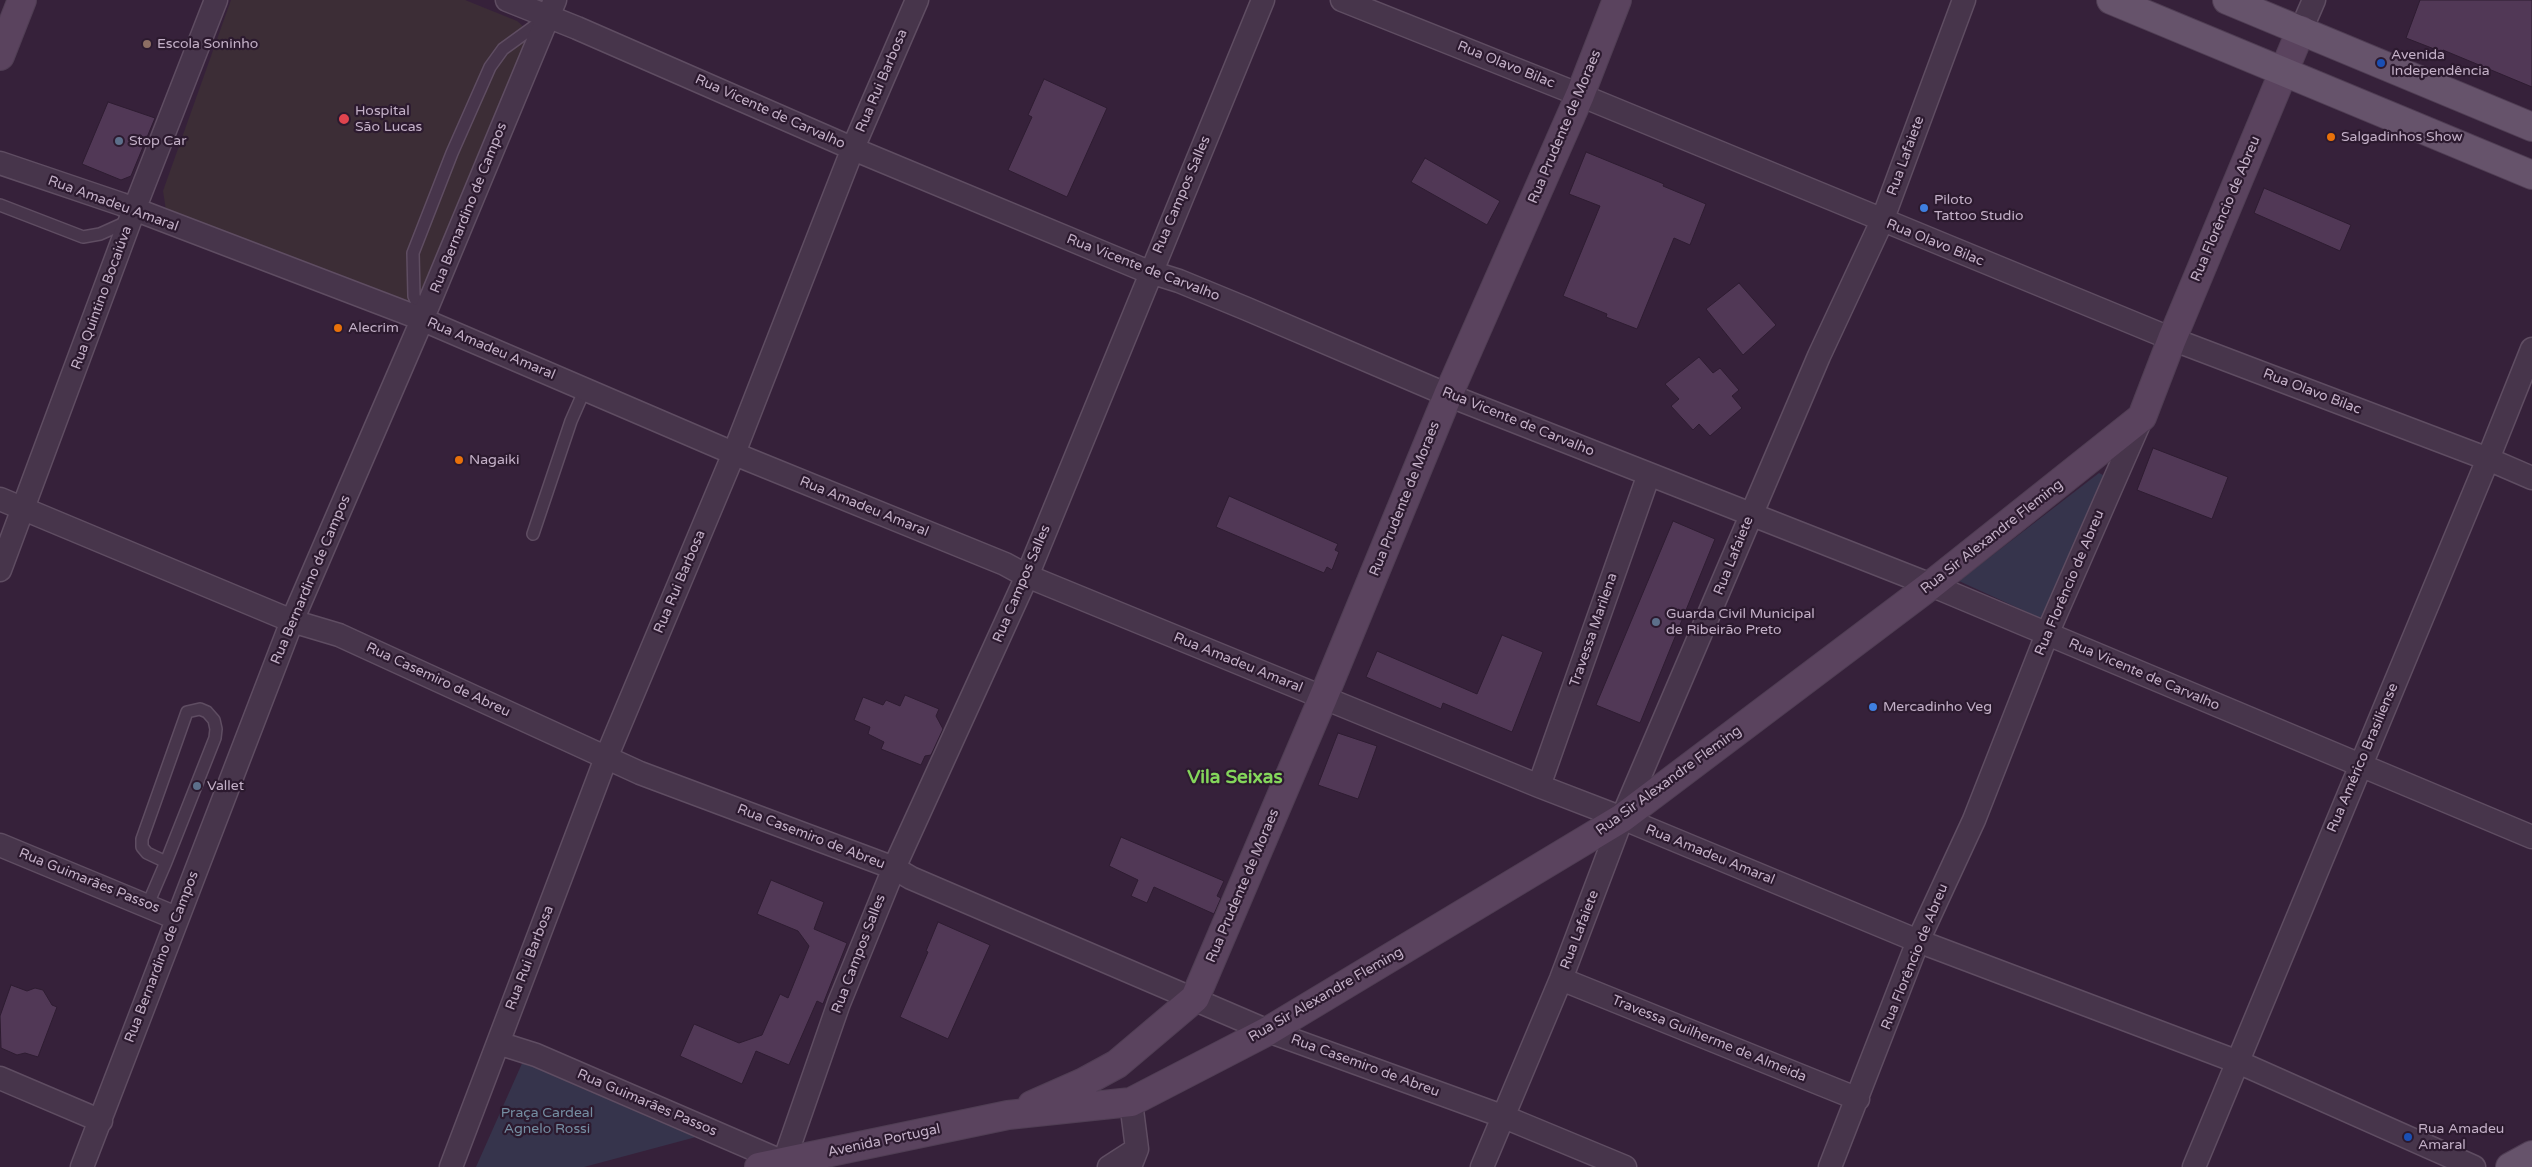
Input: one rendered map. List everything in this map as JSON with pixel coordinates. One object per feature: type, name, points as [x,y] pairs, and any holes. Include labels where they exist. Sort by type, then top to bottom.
[{"type":"main road","points":[[0,56],[22,0]]},
{"type":"main road","name":"Rua Prudente de Moraes","points":[[1195,998],[1323,698],[1448,395],[1580,95],[1617,0]]},
{"type":"main road","points":[[2111,0],[2532,174]]},
{"type":"main road","points":[[2227,0],[2532,127]]},
{"type":"main road","name":"Rua Florêncio de Abreu","points":[[2142,417],[2172,339],[2301,30]]},
{"type":"main road","name":"Rua Sir Alexandre Fleming","points":[[1131,1102],[1268,1031],[1622,818],[1932,585],[2142,417]]},
{"type":"main road","name":"Avenida Portugal","points":[[1008,1115],[1084,1082],[1117,1064],[1195,998]]},
{"type":"main road","points":[[1117,1064],[1131,1102]]},
{"type":"main road","name":"Avenida Portugal","points":[[780,1166],[1008,1115],[1131,1102]]},
{"type":"main road","points":[[2510,1167],[2532,1155]]},
{"type":"street","name":"Rua Quintino Bocaiúva","points":[[0,570],[132,215],[216,0]]},
{"type":"street","name":"Rua Vicente de Carvalho","points":[[507,0],[552,8],[853,148],[1150,273],[1179,281],[1448,395],[1932,585],[2359,766],[2532,837]]},
{"type":"street","name":"Rua Rui Barbosa","points":[[451,1167],[606,758],[734,453],[853,148],[917,0]]},
{"type":"street","name":"Rua Campos Salles","points":[[780,1166],[840,1003],[894,868],[1027,576],[1263,0]]},
{"type":"street","name":"Rua Olavo Bilac","points":[[1342,0],[1580,95],[2172,339],[2488,459],[2532,478]]},
{"type":"street","name":"Rua Lafaiete","points":[[1482,1167],[1561,978],[1622,818],[1750,515],[1819,356],[1882,221],[1964,0]]},
{"type":"street","name":"Rua Florêncio de Abreu","points":[[2301,30],[2314,0]]},
{"type":"street","name":"Rua Bernardino de Campos","points":[[82,1167],[176,918],[292,621],[422,320],[552,8]]},
{"type":"street","name":"Rua Amadeu Amaral","points":[[0,163],[132,215],[422,320],[734,453],[1005,564],[1027,576],[1323,698],[1622,818],[1918,941],[2238,1062],[2474,1167]]},
{"type":"street","name":"Rua Américo Brasiliense","points":[[2194,1167],[2532,349]]},
{"type":"street","name":"Rua Florêncio de Abreu","points":[[1830,1167],[1918,941],[1974,820],[2047,634],[2142,417]]},
{"type":"street","name":"Travessa Marilena","points":[[1539,786],[1649,474]]},
{"type":"street","name":"Rua Casemiro de Abreu","points":[[0,499],[292,621],[339,635],[606,758],[894,868],[911,878],[1195,998],[1268,1031],[1502,1116],[1625,1167]]},
{"type":"street","name":"Rua Guimarães Passos","points":[[0,844],[148,904],[176,918]]},
{"type":"street","name":"Travessa Guilherme de Almeida","points":[[1561,978],[1858,1099]]},
{"type":"street","name":"Rua Guimarães Passos","points":[[498,1043],[536,1055],[780,1166]]},
{"type":"street","points":[[0,1078],[101,1120]]},
{"type":"street","points":[[1109,1167],[1134,1158],[1131,1102]]},
{"type":"lane","points":[[422,320],[414,296],[413,253],[452,153],[490,66],[509,44],[552,8]]},
{"type":"lane","points":[[0,205],[83,236],[100,234],[132,215]]},
{"type":"lane","points":[[533,534],[571,421],[585,389]]},
{"type":"lane","points":[[148,904],[166,862],[215,738],[214,720],[207,712],[200,708],[188,712],[142,839],[142,847],[147,853],[166,862]]},
{"type":"shaded area","name":"Hospital São Lucas","points":[[231,0],[465,0],[517,21],[524,27],[530,40],[419,306],[166,210],[163,191]]},
{"type":"green space","points":[[2099,473],[2111,479],[2042,619],[1959,581]]},
{"type":"green space","name":"Praça Cardeal Agnelo Rossi","points":[[524,1059],[696,1137],[584,1167],[476,1167]]},
{"type":"building","points":[[2420,0],[2532,0],[2532,87],[2443,50],[2442,52],[2406,38]]},
{"type":"building","points":[[1044,79],[1107,108],[1067,197],[1008,170],[1032,117],[1028,115]]},
{"type":"building","name":"Stop Car","points":[[108,102],[155,118],[131,176],[121,180],[82,164]]},
{"type":"building","points":[[1586,152],[1664,184],[1663,186],[1706,204],[1690,245],[1674,238],[1637,329],[1606,317],[1607,314],[1563,296],[1600,206],[1569,194]]},
{"type":"building","points":[[1425,158],[1500,201],[1487,225],[1411,182]]},
{"type":"building","points":[[2264,188],[2351,225],[2340,251],[2254,213]]},
{"type":"building","points":[[1739,283],[1776,325],[1743,355],[1706,309]]},
{"type":"building","points":[[1699,357],[1713,373],[1720,368],[1739,390],[1732,396],[1742,408],[1710,436],[1699,424],[1693,430],[1671,406],[1679,399],[1665,384]]},
{"type":"building","points":[[2153,448],[2228,477],[2212,519],[2137,490]]},
{"type":"building","points":[[1229,496],[1338,544],[1335,550],[1339,552],[1332,570],[1327,567],[1324,573],[1216,527]]},
{"type":"building","name":"Guarda Civil Municipal de Ribeirão Preto","points":[[1673,521],[1715,539],[1640,723],[1596,705]]},
{"type":"building","points":[[1502,635],[1543,652],[1512,732],[1443,703],[1441,709],[1366,677],[1377,651],[1477,694]]},
{"type":"building","points":[[905,695],[939,709],[936,716],[943,729],[931,755],[925,756],[921,765],[881,749],[884,742],[868,734],[870,727],[854,720],[863,697],[883,705],[886,700],[900,706]]},
{"type":"building","points":[[1338,733],[1377,746],[1358,799],[1318,785]]},
{"type":"building","points":[[1121,837],[1224,881],[1217,896],[1221,898],[1214,914],[1154,887],[1147,903],[1131,896],[1138,880],[1109,866]]},
{"type":"building","points":[[771,880],[824,902],[814,929],[847,943],[823,1004],[817,1001],[789,1065],[756,1051],[742,1084],[680,1056],[694,1024],[739,1043],[762,1035],[780,994],[788,998],[809,946],[798,931],[757,914]]},
{"type":"building","points":[[938,922],[990,945],[948,1039],[900,1017],[928,952],[926,951]]},
{"type":"building","points":[[11,985],[27,991],[35,988],[43,990],[52,1005],[57,1007],[38,1057],[25,1053],[17,1055],[1,1048],[0,1016]]},
{"type":"place","name":"Escola Soninho","points":[[147,44]]},
{"type":"place","name":"Avenida Independência","points":[[2381,63]]},
{"type":"place","name":"Hospital São Lucas","points":[[344,119]]},
{"type":"place","name":"Salgadinhos Show","points":[[2331,137]]},
{"type":"place","name":"Stop Car","points":[[119,141]]},
{"type":"place","name":"Piloto Tattoo Studio","points":[[1924,208]]},
{"type":"place","name":"Alecrim","points":[[338,328]]},
{"type":"place","name":"Nagaiki","points":[[459,460]]},
{"type":"place","name":"Guarda Civil Municipal de Ribeirão Preto","points":[[1656,622]]},
{"type":"place","name":"Mercadinho Veg","points":[[1873,707]]},
{"type":"place","name":"Vallet","points":[[197,786]]},
{"type":"place","name":"Rua Amadeu Amaral","points":[[2408,1137]]},
{"type":"district","name":"Vila Seixas","points":[[1235,778]]}]
